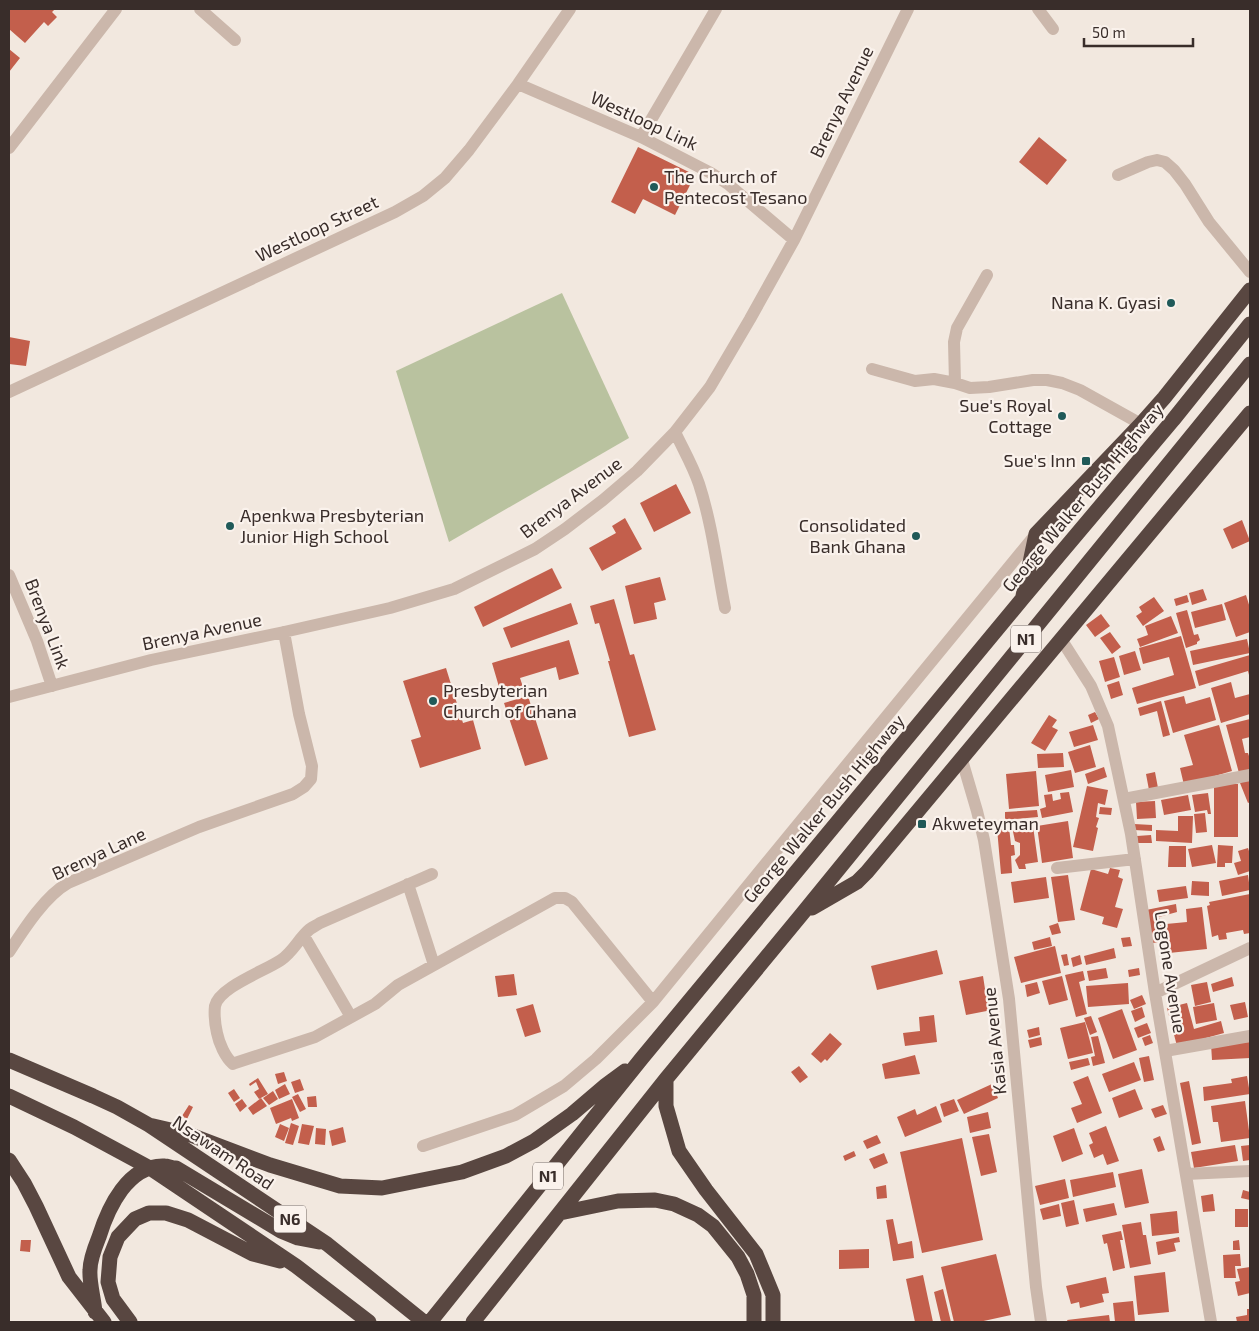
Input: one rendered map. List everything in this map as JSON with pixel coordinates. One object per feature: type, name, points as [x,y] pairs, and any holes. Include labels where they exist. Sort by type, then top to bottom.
[{"type":"highway","points":[[1023,598],[1036,534],[1164,398],[1250,290]]},
{"type":"highway","name":"George Walker Bush Highway","points":[[430,1322],[642,1058],[1173,420],[1250,324]]},
{"type":"highway","name":"N1","points":[[477,1317],[666,1079],[1250,364]]},
{"type":"highway","points":[[802,914],[857,882],[867,872],[1250,413]]},
{"type":"highway","points":[[149,1126],[188,1134],[270,1165],[340,1186],[382,1188],[462,1172],[506,1156],[534,1141],[572,1114],[642,1058]]},
{"type":"highway","name":"Nsawam Road","points":[[9,1060],[117,1107],[149,1126],[327,1244],[424,1322]]},
{"type":"highway","points":[[666,1079],[666,1106],[679,1151],[696,1177],[756,1254],[773,1295],[773,1322]]},
{"type":"highway","name":"N6","points":[[9,1096],[74,1127],[150,1168],[296,1266],[369,1322]]},
{"type":"highway","points":[[9,1160],[36,1206],[69,1277],[99,1317]]},
{"type":"highway","points":[[99,1317],[90,1270],[94,1248],[102,1226],[125,1185],[150,1168],[164,1166],[176,1168],[281,1231],[298,1238],[327,1244]]},
{"type":"highway","points":[[560,1213],[618,1201],[654,1200],[674,1204],[698,1216],[713,1226],[738,1257],[747,1274],[754,1295],[754,1322]]},
{"type":"highway","points":[[130,1322],[113,1299],[108,1282],[110,1257],[118,1237],[135,1219],[150,1214],[166,1213],[188,1220],[253,1254],[296,1266]]},
{"type":"street","points":[[9,148],[116,9]]},
{"type":"street","points":[[200,9],[235,40]]},
{"type":"street","name":"Westloop Street","points":[[9,392],[395,212],[423,196],[444,178],[469,150],[570,9]]},
{"type":"street","points":[[641,137],[716,9]]},
{"type":"street","name":"Brenya Avenue","points":[[9,697],[151,660],[390,608],[454,589],[535,549],[603,500],[637,471],[674,432],[710,388],[794,240],[908,9]]},
{"type":"street","points":[[1038,9],[1053,29]]},
{"type":"street","name":"Westloop Link","points":[[518,84],[641,137],[710,173],[728,184],[794,240]]},
{"type":"street","points":[[1118,175],[1157,160],[1165,162],[1185,184],[1209,222],[1250,272]]},
{"type":"street","points":[[955,383],[954,342],[957,328],[986,275]]},
{"type":"street","points":[[872,370],[916,381],[934,379],[970,388],[1033,380],[1062,383],[1080,390],[1141,424]]},
{"type":"street","points":[[674,432],[691,465],[701,493],[724,608]]},
{"type":"street","points":[[423,1146],[515,1115],[564,1086],[596,1059],[653,1002],[1036,534]]},
{"type":"street","name":"Brenya Link","points":[[9,575],[37,641],[52,686]]},
{"type":"street","name":"Brenya Lane","points":[[9,952],[44,903],[59,888],[200,827],[293,794],[304,787],[311,779],[312,766],[299,714],[284,632]]},
{"type":"street","name":"Logone Avenue","points":[[1061,639],[1091,686],[1108,726],[1135,859],[1155,993],[1211,1322]]},
{"type":"street","name":"Kasia Avenue","points":[[962,760],[984,840],[1009,999],[1035,1279],[1041,1322]]},
{"type":"street","points":[[1124,800],[1250,775]]},
{"type":"street","points":[[1056,868],[1135,859]]},
{"type":"street","points":[[432,874],[320,923],[310,929],[281,960],[230,988],[220,996],[215,1004],[215,1023],[219,1039],[227,1058],[232,1064],[315,1037],[375,1004],[398,986],[434,965],[555,898],[561,897],[572,902],[653,1002]]},
{"type":"street","points":[[408,884],[434,965]]},
{"type":"street","points":[[304,936],[351,1016]]},
{"type":"street","points":[[1155,993],[1250,948]]},
{"type":"street","points":[[1165,1051],[1250,1036]]},
{"type":"street","points":[[1186,1174],[1250,1171]]},
{"type":"green space","points":[[562,293],[629,438],[449,542],[396,371]]},
{"type":"building","points":[[9,9],[55,9],[52,12],[57,17],[48,26],[44,22],[25,43],[9,29]]},
{"type":"building","points":[[9,49],[20,58],[9,72]]},
{"type":"building","points":[[1039,137],[1067,160],[1047,185],[1019,162]]},
{"type":"building","name":"The Church of Pentecost Tesano","points":[[638,147],[695,175],[675,215],[643,199],[635,214],[611,202]]},
{"type":"building","points":[[9,337],[30,341],[26,366],[9,364]]},
{"type":"building","points":[[676,484],[691,513],[654,532],[640,503]]},
{"type":"building","points":[[625,518],[642,549],[602,571],[589,548],[616,533],[612,526]]},
{"type":"building","points":[[1242,520],[1250,541],[1232,549],[1223,529]]},
{"type":"building","points":[[552,568],[562,588],[483,627],[474,607]]},
{"type":"building","points":[[660,577],[666,600],[654,603],[657,619],[634,624],[625,586]]},
{"type":"building","points":[[1203,589],[1207,600],[1192,605],[1189,593]]},
{"type":"building","points":[[1187,595],[1189,602],[1176,606],[1174,599]]},
{"type":"building","points":[[1246,595],[1250,608],[1250,632],[1236,637],[1224,603]]},
{"type":"building","points":[[1154,597],[1164,611],[1143,626],[1136,616],[1142,612],[1139,607]]},
{"type":"building","points":[[614,599],[630,655],[634,654],[656,730],[629,737],[599,623],[595,624],[590,606]]},
{"type":"building","points":[[571,603],[578,624],[511,648],[503,628]]},
{"type":"building","points":[[1222,604],[1226,620],[1195,628],[1191,612]]},
{"type":"building","points":[[1187,610],[1194,635],[1198,634],[1200,640],[1197,644],[1186,648],[1176,613]]},
{"type":"building","points":[[1101,614],[1110,626],[1095,637],[1086,625]]},
{"type":"building","points":[[1171,616],[1178,633],[1140,647],[1137,639],[1148,635],[1145,626]]},
{"type":"building","points":[[1110,632],[1121,647],[1112,654],[1100,638]]},
{"type":"building","points":[[1181,636],[1196,688],[1137,704],[1132,688],[1174,675],[1169,657],[1143,664],[1139,648]]},
{"type":"building","points":[[1247,639],[1250,653],[1193,665],[1190,651]]},
{"type":"building","points":[[569,640],[579,674],[559,680],[556,667],[520,678],[524,690],[502,697],[492,663]]},
{"type":"building","points":[[1135,651],[1141,670],[1124,675],[1119,656]]},
{"type":"building","points":[[1250,655],[1250,679],[1248,671],[1199,686],[1195,671]]},
{"type":"building","points":[[1114,657],[1120,677],[1105,682],[1099,661]]},
{"type":"building","name":"Presbyterian Church of Ghana","points":[[446,668],[463,723],[473,720],[481,749],[420,768],[411,740],[421,737],[403,681]]},
{"type":"building","points":[[1119,681],[1123,695],[1111,699],[1107,685]]},
{"type":"building","points":[[1231,682],[1235,698],[1250,694],[1250,714],[1221,723],[1211,688]]},
{"type":"building","points":[[528,696],[548,759],[525,766],[504,703]]},
{"type":"building","points":[[1184,696],[1186,704],[1210,697],[1216,720],[1173,733],[1164,701]]},
{"type":"building","points":[[1161,701],[1170,735],[1163,737],[1157,711],[1140,716],[1138,708]]},
{"type":"building","points":[[1095,712],[1099,719],[1091,723],[1088,715]]},
{"type":"building","points":[[1049,715],[1057,720],[1052,727],[1058,730],[1045,751],[1031,743]]},
{"type":"building","points":[[1250,719],[1250,737],[1242,739],[1245,753],[1248,753],[1250,759],[1250,770],[1239,773],[1226,725]]},
{"type":"building","points":[[1093,725],[1098,740],[1074,747],[1069,732]]},
{"type":"building","points":[[1219,725],[1232,771],[1184,785],[1180,768],[1193,765],[1184,735]]},
{"type":"building","points":[[1090,745],[1096,767],[1075,773],[1068,752]]},
{"type":"building","points":[[1063,753],[1064,767],[1038,768],[1037,754]]},
{"type":"building","points":[[1104,767],[1107,777],[1088,784],[1085,774]]},
{"type":"building","points":[[1071,770],[1074,787],[1048,792],[1045,775]]},
{"type":"building","points":[[1036,771],[1039,806],[1009,809],[1006,774]]},
{"type":"building","points":[[1155,772],[1158,788],[1149,790],[1146,774]]},
{"type":"building","points":[[1250,778],[1250,802],[1248,803],[1240,783]]},
{"type":"building","points":[[1214,784],[1238,784],[1238,837],[1214,837]]},
{"type":"building","points":[[1087,786],[1108,790],[1105,805],[1098,803],[1096,817],[1099,818],[1096,827],[1098,828],[1093,851],[1073,847]]},
{"type":"building","points":[[1069,792],[1073,812],[1042,818],[1040,809],[1046,807],[1044,795],[1052,794],[1053,801],[1061,799],[1060,793]]},
{"type":"building","points":[[1208,793],[1211,814],[1208,814],[1207,810],[1195,812],[1192,795]]},
{"type":"building","points":[[1188,795],[1191,810],[1164,815],[1161,800]]},
{"type":"building","points":[[1155,801],[1156,818],[1137,819],[1136,802]]},
{"type":"building","points":[[1100,807],[1112,808],[1111,815],[1099,814]]},
{"type":"building","points":[[1037,810],[1038,817],[1005,820],[1005,812]]},
{"type":"building","points":[[1205,813],[1207,832],[1196,833],[1194,814]]},
{"type":"building","points":[[1178,816],[1193,816],[1192,843],[1156,841],[1156,830],[1178,831]]},
{"type":"building","points":[[1068,821],[1073,858],[1042,863],[1037,826]]},
{"type":"building","points":[[1134,824],[1152,825],[1152,831],[1134,830]]},
{"type":"building","points":[[1033,826],[1038,862],[1025,864],[1026,869],[1019,869],[1015,860],[1020,855],[1020,843],[1015,841],[1012,827]]},
{"type":"building","points":[[1009,827],[1011,845],[1014,845],[1015,855],[1011,856],[1012,873],[1001,874],[997,828]]},
{"type":"building","points":[[1151,835],[1152,843],[1138,843],[1137,836]]},
{"type":"building","points":[[1212,845],[1216,863],[1192,867],[1188,849]]},
{"type":"building","points":[[1218,845],[1233,846],[1232,863],[1225,863],[1225,867],[1217,867]]},
{"type":"building","points":[[1169,846],[1186,846],[1186,867],[1168,867]]},
{"type":"building","points":[[1248,848],[1250,871],[1238,875],[1234,863],[1241,861],[1238,851]]},
{"type":"building","points":[[1110,868],[1120,870],[1118,877],[1123,879],[1115,907],[1123,909],[1117,928],[1102,924],[1104,917],[1080,910],[1091,869],[1108,874]]},
{"type":"building","points":[[1068,875],[1075,920],[1058,922],[1051,877]]},
{"type":"building","points":[[1248,875],[1250,890],[1222,896],[1219,881]]},
{"type":"building","points":[[1046,877],[1049,898],[1014,903],[1011,882]]},
{"type":"building","points":[[1192,881],[1209,882],[1209,896],[1191,895]]},
{"type":"building","points":[[1186,886],[1188,898],[1159,902],[1157,890]]},
{"type":"building","points":[[1250,894],[1250,933],[1244,934],[1243,930],[1226,933],[1227,939],[1219,940],[1218,935],[1212,937],[1207,906],[1210,905],[1209,902]]},
{"type":"building","points":[[1176,904],[1177,912],[1159,917],[1164,941],[1153,943],[1146,910]]},
{"type":"building","points":[[1202,907],[1207,949],[1169,953],[1166,924],[1187,922],[1186,909]]},
{"type":"building","points":[[1058,923],[1061,933],[1052,935],[1049,926]]},
{"type":"building","points":[[1050,937],[1052,946],[1034,950],[1032,942]]},
{"type":"building","points":[[1130,937],[1132,946],[1123,947],[1121,938]]},
{"type":"building","points":[[1055,946],[1061,973],[1021,983],[1014,957]]},
{"type":"building","points":[[1114,948],[1116,958],[1086,965],[1084,956]]},
{"type":"building","points":[[937,950],[943,974],[877,990],[871,966]]},
{"type":"building","points":[[1067,954],[1069,965],[1064,966],[1061,955]]},
{"type":"building","points":[[1080,955],[1082,964],[1073,967],[1071,958]]},
{"type":"building","points":[[1106,968],[1108,978],[1089,981],[1087,971]]},
{"type":"building","points":[[1139,968],[1140,975],[1129,977],[1128,970]]},
{"type":"building","points":[[1083,971],[1085,980],[1079,982],[1087,1014],[1076,1017],[1065,975]]},
{"type":"building","points":[[514,974],[517,995],[498,997],[495,976]]},
{"type":"building","points":[[983,976],[985,989],[992,988],[997,1009],[966,1015],[959,981]]},
{"type":"building","points":[[1062,976],[1068,1000],[1049,1005],[1042,981]]},
{"type":"building","points":[[1232,977],[1234,986],[1213,992],[1211,984]]},
{"type":"building","points":[[1037,982],[1040,993],[1027,997],[1025,985]]},
{"type":"building","points":[[1207,982],[1211,1002],[1195,1006],[1191,985]]},
{"type":"building","points":[[1128,983],[1129,1004],[1088,1007],[1086,986]]},
{"type":"building","points":[[1142,995],[1146,1004],[1134,1009],[1130,1000]]},
{"type":"building","points":[[1245,1002],[1248,1017],[1234,1020],[1230,1005]]},
{"type":"building","points":[[1187,1003],[1194,1029],[1221,1021],[1224,1033],[1177,1046],[1167,1008]]},
{"type":"building","points":[[1214,1003],[1217,1020],[1196,1024],[1193,1007]]},
{"type":"building","points":[[533,1004],[541,1032],[525,1037],[516,1009]]},
{"type":"building","points":[[1142,1007],[1145,1017],[1135,1022],[1131,1011]]},
{"type":"building","points":[[1122,1009],[1137,1050],[1113,1059],[1098,1018]]},
{"type":"building","points":[[934,1015],[937,1042],[905,1046],[903,1033],[920,1031],[919,1017]]},
{"type":"building","points":[[1091,1016],[1097,1032],[1090,1035],[1084,1018]]},
{"type":"building","points":[[1085,1022],[1093,1053],[1068,1059],[1060,1028]]},
{"type":"building","points":[[1147,1023],[1151,1033],[1138,1038],[1134,1028]]},
{"type":"building","points":[[1039,1027],[1040,1035],[1029,1038],[1027,1030]]},
{"type":"building","points":[[830,1033],[842,1044],[827,1061],[825,1059],[821,1063],[811,1054]]},
{"type":"building","points":[[1150,1035],[1153,1043],[1145,1046],[1142,1038]]},
{"type":"building","points":[[1098,1036],[1105,1063],[1093,1066],[1091,1057],[1095,1056],[1091,1037]]},
{"type":"building","points":[[1041,1037],[1042,1045],[1030,1048],[1028,1040]]},
{"type":"building","points":[[1250,1042],[1250,1058],[1212,1060],[1211,1044]]},
{"type":"building","points":[[915,1055],[920,1074],[885,1079],[882,1064]]},
{"type":"building","points":[[1149,1056],[1154,1080],[1144,1082],[1139,1058]]},
{"type":"building","points":[[1088,1058],[1090,1065],[1071,1070],[1069,1062]]},
{"type":"building","points":[[1134,1062],[1141,1080],[1109,1092],[1102,1074]]},
{"type":"building","points":[[799,1066],[808,1077],[800,1083],[791,1072]]},
{"type":"building","points":[[284,1072],[287,1081],[278,1084],[275,1074]]},
{"type":"building","points":[[1088,1076],[1102,1113],[1077,1123],[1071,1108],[1082,1104],[1073,1082]]},
{"type":"building","points":[[1247,1076],[1250,1094],[1204,1101],[1203,1087],[1232,1083],[1231,1079]]},
{"type":"building","points":[[258,1078],[268,1094],[259,1099],[254,1092],[259,1089],[256,1082],[250,1086],[249,1084]]},
{"type":"building","points":[[300,1079],[304,1090],[295,1093],[291,1082]]},
{"type":"building","points":[[1189,1081],[1201,1143],[1192,1145],[1180,1083]]},
{"type":"building","points":[[285,1084],[290,1094],[279,1099],[275,1090]]},
{"type":"building","points":[[992,1084],[998,1098],[964,1114],[957,1100]]},
{"type":"building","points":[[234,1089],[240,1098],[234,1102],[228,1093]]},
{"type":"building","points":[[1135,1089],[1143,1109],[1119,1118],[1112,1098]]},
{"type":"building","points":[[273,1091],[278,1099],[269,1105],[263,1098]]},
{"type":"building","points":[[298,1094],[306,1109],[300,1112],[292,1097]]},
{"type":"building","points":[[316,1096],[317,1107],[308,1107],[307,1097]]},
{"type":"building","points":[[261,1098],[267,1106],[253,1115],[248,1108]]},
{"type":"building","points":[[242,1099],[247,1106],[240,1112],[235,1104]]},
{"type":"building","points":[[292,1099],[299,1118],[292,1121],[291,1118],[276,1124],[270,1108]]},
{"type":"building","points":[[954,1099],[959,1111],[944,1117],[940,1104]]},
{"type":"building","points":[[1245,1101],[1250,1138],[1221,1142],[1218,1122],[1213,1122],[1211,1106]]},
{"type":"building","points":[[189,1105],[193,1107],[187,1119],[182,1116]]},
{"type":"building","points":[[1163,1105],[1167,1114],[1155,1118],[1151,1109]]},
{"type":"building","points":[[936,1106],[942,1122],[905,1137],[897,1117],[915,1109],[917,1115]]},
{"type":"building","points":[[988,1112],[991,1128],[970,1133],[967,1117]]},
{"type":"building","points":[[291,1123],[299,1126],[293,1145],[285,1143]]},
{"type":"building","points":[[280,1124],[289,1128],[284,1141],[275,1137]]},
{"type":"building","points":[[302,1124],[314,1126],[309,1145],[298,1143]]},
{"type":"building","points":[[1106,1126],[1119,1161],[1107,1165],[1103,1154],[1094,1158],[1089,1145],[1093,1143],[1089,1133]]},
{"type":"building","points":[[343,1127],[346,1142],[332,1146],[329,1131]]},
{"type":"building","points":[[316,1128],[326,1129],[325,1145],[315,1144]]},
{"type":"building","points":[[1074,1128],[1083,1154],[1062,1162],[1053,1136]]},
{"type":"building","points":[[989,1134],[997,1172],[981,1176],[972,1137]]},
{"type":"building","points":[[877,1135],[881,1143],[867,1149],[863,1141]]},
{"type":"building","points":[[1160,1136],[1165,1150],[1158,1152],[1153,1139]]},
{"type":"building","points":[[962,1138],[983,1240],[922,1253],[900,1152]]},
{"type":"building","points":[[1235,1145],[1238,1161],[1194,1168],[1191,1152]]},
{"type":"building","points":[[1250,1145],[1250,1160],[1243,1161],[1241,1146]]},
{"type":"building","points":[[854,1151],[856,1156],[845,1161],[843,1156]]},
{"type":"building","points":[[884,1153],[888,1163],[874,1169],[869,1159]]},
{"type":"building","points":[[1142,1169],[1149,1203],[1125,1208],[1118,1174]]},
{"type":"building","points":[[1113,1172],[1116,1187],[1073,1197],[1070,1180]]},
{"type":"building","points":[[1065,1179],[1069,1198],[1040,1205],[1035,1186]]},
{"type":"building","points":[[886,1185],[887,1198],[877,1199],[876,1187]]},
{"type":"building","points":[[1243,1190],[1250,1192],[1250,1200],[1241,1198]]},
{"type":"building","points":[[1213,1194],[1215,1211],[1203,1212],[1201,1196]]},
{"type":"building","points":[[1074,1200],[1079,1224],[1066,1227],[1061,1203]]},
{"type":"building","points":[[1114,1203],[1117,1215],[1086,1222],[1083,1209]]},
{"type":"building","points":[[1059,1204],[1061,1216],[1043,1220],[1040,1209]]},
{"type":"building","points":[[1235,1209],[1248,1209],[1248,1227],[1235,1227]]},
{"type":"building","points":[[1177,1211],[1179,1233],[1152,1236],[1150,1214]]},
{"type":"building","points":[[893,1219],[898,1244],[912,1241],[914,1258],[893,1261],[886,1220]]},
{"type":"building","points":[[1141,1222],[1143,1235],[1146,1235],[1151,1264],[1130,1268],[1122,1225]]},
{"type":"building","points":[[1121,1231],[1123,1240],[1120,1240],[1125,1268],[1113,1271],[1107,1243],[1104,1244],[1102,1235]]},
{"type":"building","points":[[1179,1237],[1180,1242],[1174,1243],[1176,1251],[1158,1255],[1156,1242]]},
{"type":"building","points":[[21,1240],[31,1240],[30,1252],[20,1251]]},
{"type":"building","points":[[1239,1240],[1240,1250],[1233,1250],[1233,1241]]},
{"type":"building","points":[[869,1249],[869,1268],[839,1269],[839,1250]]},
{"type":"building","points":[[996,1254],[1011,1315],[979,1322],[954,1322],[941,1267]]},
{"type":"building","points":[[1240,1254],[1241,1266],[1235,1266],[1236,1278],[1224,1278],[1223,1255]]},
{"type":"building","points":[[1250,1267],[1250,1293],[1238,1296],[1235,1282],[1240,1281],[1237,1269]]},
{"type":"building","points":[[1165,1272],[1169,1312],[1138,1315],[1134,1276]]},
{"type":"building","points":[[923,1275],[933,1322],[915,1322],[906,1279]]},
{"type":"building","points":[[1106,1277],[1109,1293],[1102,1294],[1104,1302],[1080,1308],[1079,1302],[1071,1304],[1066,1286]]},
{"type":"building","points":[[943,1289],[951,1322],[941,1322],[934,1292]]},
{"type":"building","points":[[1133,1301],[1135,1322],[1115,1322],[1113,1303]]},
{"type":"building","points":[[1247,1309],[1250,1309],[1250,1322],[1237,1322],[1236,1317],[1247,1315]]},
{"type":"building","points":[[1109,1315],[1110,1322],[1068,1322],[1067,1320]]},
{"type":"place","name":"The Church of Pentecost Tesano","points":[[654,187]]},
{"type":"place","name":"Nana K. Gyasi","points":[[1171,303]]},
{"type":"place","name":"Sue's Royal Cottage","points":[[1062,416]]},
{"type":"place","name":"Sue's Inn","points":[[1086,461]]},
{"type":"place","name":"Apenkwa Presbyterian Junior High School","points":[[230,526]]},
{"type":"place","name":"Consolidated Bank Ghana","points":[[916,536]]},
{"type":"place","name":"Presbyterian Church of Ghana","points":[[433,701]]},
{"type":"place","name":"Akweteyman","points":[[922,824]]}]
